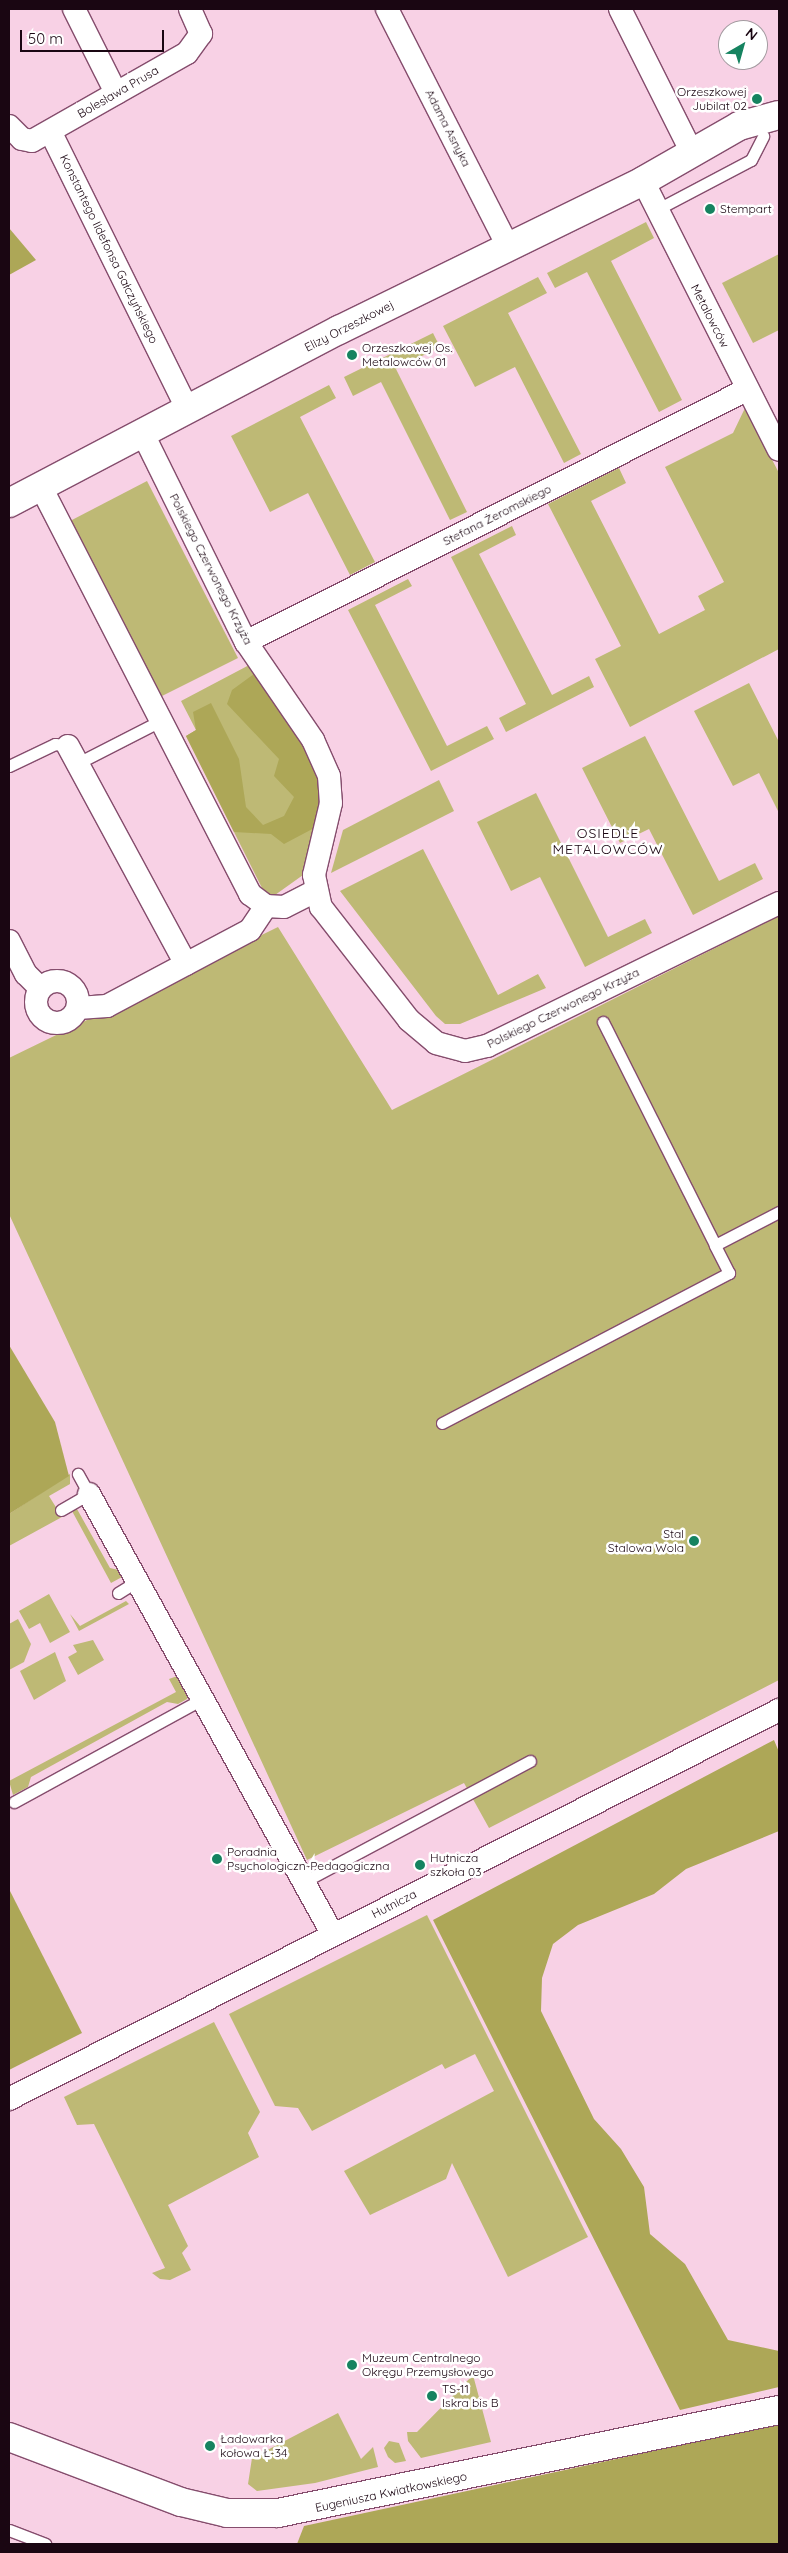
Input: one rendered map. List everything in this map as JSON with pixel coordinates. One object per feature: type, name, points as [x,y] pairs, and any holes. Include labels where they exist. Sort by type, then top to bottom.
[{"type":"street","points":[[74,9],[116,93]]},
{"type":"street","name":"Bolesława Prusa","points":[[9,151],[42,137],[187,53],[201,34],[190,9]]},
{"type":"street","name":"Adama Asnyka","points":[[388,9],[509,248]]},
{"type":"street","points":[[625,10],[693,155]]},
{"type":"street","points":[[9,126],[22,139],[42,137]]},
{"type":"street","name":"Elizy Orzeszkowej","points":[[9,503],[188,410],[693,155],[774,128]]},
{"type":"street","name":"Konstantego Ildefonsa Gałczyńskiego","points":[[42,137],[188,410]]},
{"type":"street","name":"Metalowców","points":[[643,181],[779,450]]},
{"type":"street","name":"Stefana Żeromskiego","points":[[246,642],[748,389]]},
{"type":"street","name":"Polskiego Czerwonego Krzyża","points":[[143,434],[246,642],[313,740],[329,776],[331,804],[314,875],[321,907],[409,1020],[436,1043],[465,1051],[487,1046],[779,903]]},
{"type":"street","points":[[40,487],[250,894],[266,906],[284,906],[316,891]]},
{"type":"street","points":[[74,754],[186,964]]},
{"type":"street","points":[[78,1008],[77,993],[67,982],[52,980],[40,988],[36,1008],[44,1019],[64,1022],[78,1008],[107,1006],[250,930],[266,906]]},
{"type":"street","points":[[9,942],[26,974],[40,988]]},
{"type":"street","points":[[89,1494],[305,1880],[333,1935]]},
{"type":"street","name":"Hutnicza","points":[[9,2099],[779,1710]]},
{"type":"street","name":"Eugeniusza Kwiatkowskiego","points":[[9,2437],[181,2502],[227,2513],[278,2513],[779,2410]]},
{"type":"lane","points":[[656,210],[751,160],[774,128]]},
{"type":"lane","points":[[9,766],[55,744],[74,754],[160,722]]},
{"type":"lane","points":[[442,1423],[729,1273],[603,1022]]},
{"type":"lane","points":[[715,1245],[779,1212]]},
{"type":"lane","points":[[61,1510],[89,1494],[78,1474]]},
{"type":"lane","points":[[118,1593],[137,1582]]},
{"type":"lane","points":[[14,1802],[202,1699]]},
{"type":"lane","points":[[305,1880],[530,1761]]},
{"type":"lane","points":[[9,2530],[45,2544]]},
{"type":"shaded area","points":[[646,222],[654,238],[611,261],[682,400],[659,412],[587,272],[555,288],[547,273]]},
{"type":"shaded area","points":[[9,228],[36,260],[9,275]]},
{"type":"shaded area","points":[[779,254],[779,330],[753,343],[722,283]]},
{"type":"shaded area","points":[[538,277],[547,293],[508,313],[581,454],[564,463],[515,367],[475,387],[443,326]]},
{"type":"shaded area","points":[[433,333],[440,347],[396,369],[467,512],[450,520],[381,382],[353,396],[344,377]]},
{"type":"shaded area","points":[[329,385],[336,398],[300,417],[375,562],[350,575],[308,493],[270,512],[231,436]]},
{"type":"shaded area","points":[[745,408],[779,473],[779,649],[630,727],[595,659],[621,646],[548,504],[619,468],[626,483],[591,501],[659,634],[705,610],[698,596],[724,582],[665,467],[733,433]]},
{"type":"shaded area","points":[[147,481],[238,658],[160,697],[70,521]]},
{"type":"shaded area","points":[[512,526],[516,535],[479,554],[552,695],[589,676],[594,687],[506,732],[499,718],[526,704],[451,557]]},
{"type":"shaded area","points":[[408,579],[412,586],[375,605],[447,746],[487,726],[494,739],[431,771],[348,610]]},
{"type":"shaded area","points":[[253,663],[321,812],[303,875],[268,900],[186,736],[196,730],[181,701]]},
{"type":"shaded area","points":[[258,671],[307,748],[318,778],[321,812],[318,826],[284,844],[271,834],[234,832],[186,736],[196,730],[193,712],[211,703],[239,759],[246,807],[263,825],[284,816],[294,797],[274,776],[279,759],[227,704],[232,690]]},
{"type":"shaded area","points":[[749,683],[779,742],[779,813],[759,773],[733,786],[694,711]]},
{"type":"shaded area","points":[[645,736],[719,881],[755,863],[763,879],[693,915],[649,829],[620,843],[582,768]]},
{"type":"shaded area","points":[[439,780],[454,811],[331,873],[343,830]]},
{"type":"shaded area","points":[[536,793],[608,937],[645,919],[652,933],[585,967],[540,877],[511,891],[477,822]]},
{"type":"shaded area","points":[[423,849],[498,995],[538,974],[546,988],[460,1024],[445,1024],[436,1016],[340,891]]},
{"type":"shaded area","points":[[779,916],[779,1680],[489,1828],[464,1783],[307,1860],[9,1214],[9,1058],[278,927],[392,1110]]},
{"type":"shaded area","points":[[9,1345],[55,1422],[69,1476],[9,1514]]},
{"type":"shaded area","points":[[70,1474],[70,1484],[49,1496],[62,1517],[9,1546],[9,1514]]},
{"type":"shaded area","points":[[77,1509],[110,1568],[123,1571],[122,1577],[111,1583],[72,1511]]},
{"type":"shaded area","points":[[49,1594],[70,1632],[50,1643],[40,1623],[29,1629],[19,1611]]},
{"type":"shaded area","points":[[126,1601],[129,1604],[79,1631],[70,1614],[80,1626]]},
{"type":"shaded area","points":[[18,1619],[31,1644],[24,1662],[9,1670],[9,1624]]},
{"type":"shaded area","points":[[93,1640],[104,1660],[78,1675],[68,1657],[77,1652],[73,1645]]},
{"type":"shaded area","points":[[55,1652],[66,1681],[34,1700],[20,1671]]},
{"type":"shaded area","points":[[180,1675],[189,1694],[187,1699],[178,1704],[167,1702],[31,1777],[28,1787],[13,1795],[9,1781],[176,1692],[169,1679]]},
{"type":"shaded area","points":[[774,1740],[779,1752],[779,1831],[686,1869],[654,1894],[578,1925],[553,1944],[542,1978],[541,2011],[594,2119],[621,2149],[644,2187],[650,2234],[685,2264],[728,2340],[779,2351],[779,2387],[680,2410],[433,1920]]},
{"type":"shaded area","points":[[9,1889],[82,2033],[9,2070]]},
{"type":"shaded area","points":[[427,1915],[588,2237],[508,2277],[452,2163],[446,2179],[370,2215],[344,2171],[494,2091],[475,2054],[445,2069],[442,2064],[312,2131],[298,2108],[275,2106],[229,2014]]},
{"type":"shaded area","points":[[214,2022],[260,2112],[248,2133],[259,2157],[168,2205],[188,2246],[182,2253],[191,2270],[170,2280],[160,2279],[152,2273],[165,2268],[94,2124],[77,2125],[64,2097]]},
{"type":"shaded area","points":[[473,2375],[491,2442],[421,2458],[408,2441],[407,2432],[417,2432]]},
{"type":"shaded area","points":[[338,2413],[361,2459],[373,2447],[378,2467],[315,2483],[257,2491],[248,2484],[252,2458]]},
{"type":"shaded area","points":[[779,2424],[779,2544],[297,2544],[304,2526]]},
{"type":"shaded area","points":[[389,2441],[399,2443],[406,2461],[395,2463],[388,2457],[384,2448]]},
{"type":"place","name":"Orzeszkowej Jubilat 02","points":[[757,99]]},
{"type":"place","name":"Stempart","points":[[710,209]]},
{"type":"place","name":"Orzeszkowej Os. Metalowców 01","points":[[352,355]]},
{"type":"place","name":"Stal Stalowa Wola","points":[[694,1541]]},
{"type":"place","name":"Poradnia Psychologiczn-Pedagogiczna","points":[[217,1859]]},
{"type":"place","name":"Hutnicza szkoła 03","points":[[420,1865]]},
{"type":"place","name":"Muzeum Centralnego Okręgu Przemysłowego","points":[[352,2365]]},
{"type":"place","name":"TS-11 Iskra bis B","points":[[432,2396]]},
{"type":"place","name":"Ładowarka kołowa Ł-34","points":[[210,2446]]},
{"type":"district","name":"OSIEDLE METALOWCÓW","points":[[608,842]]}]
